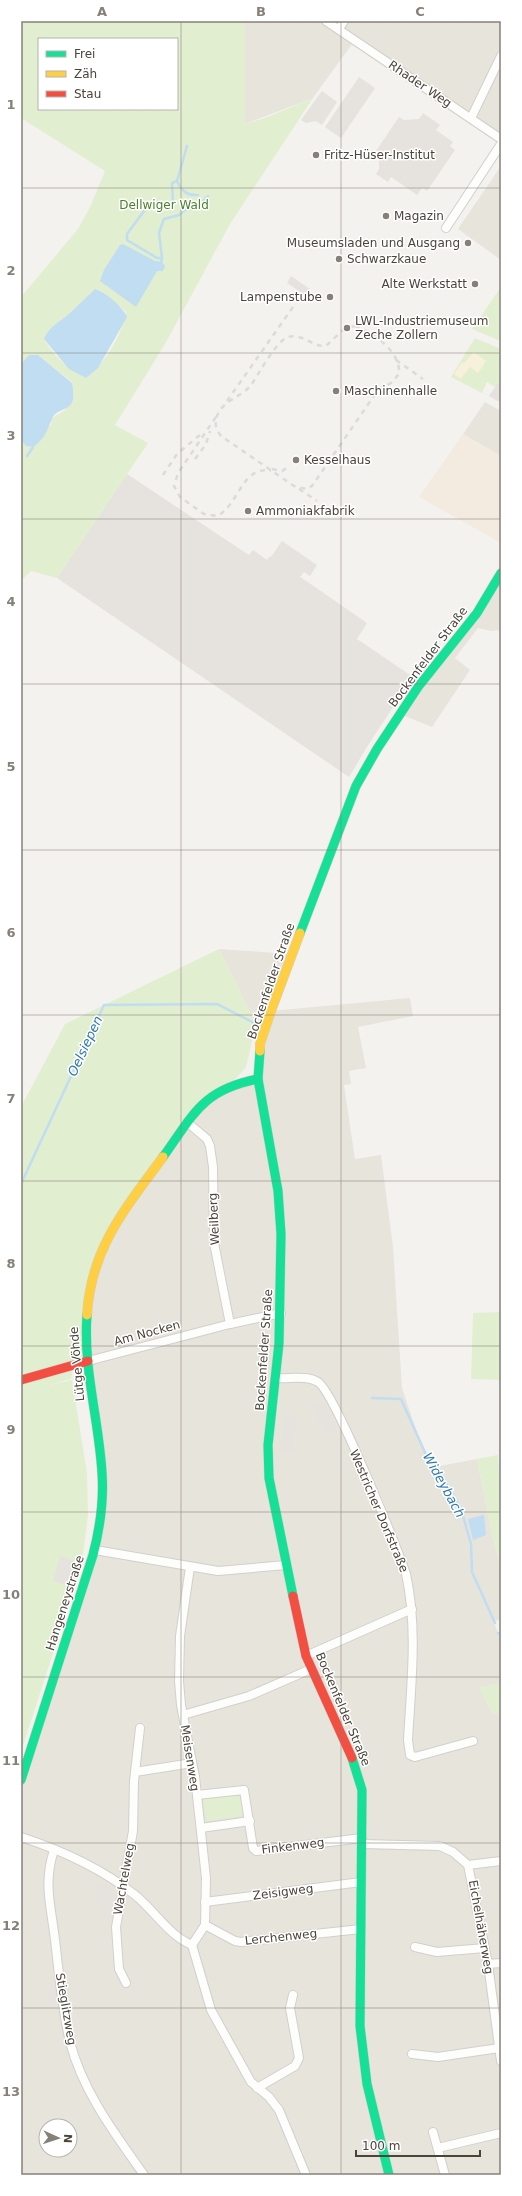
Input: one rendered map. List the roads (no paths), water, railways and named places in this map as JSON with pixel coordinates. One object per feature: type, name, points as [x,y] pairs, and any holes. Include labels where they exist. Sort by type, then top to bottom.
[{"type":"main road","name":"Bockenfelder Straße","points":[[389,2175],[367,2084],[359,2006],[362,1790],[356,1765],[306,1656],[271,1494],[268,1466],[281,1313],[280,1205],[258,1079],[260,1044],[263,1032],[356,786],[377,749],[418,687],[477,613],[501,573]]},
{"type":"main road","name":"Lütge Vöhde","points":[[95,1550],[102,1506],[102,1471],[85,1333],[86,1307],[92,1275],[99,1255],[114,1225],[188,1123],[212,1094],[231,1084],[258,1079]]},
{"type":"main road","name":"Am Nocken","points":[[21,1380],[88,1360]]},
{"type":"main road","name":"Hangeneystraße","points":[[21,1780],[95,1550]]},
{"type":"street","name":"Rhader Weg","points":[[326,21],[501,139]]},
{"type":"street","points":[[339,29],[344,21]]},
{"type":"street","points":[[471,118],[501,56]]},
{"type":"street","points":[[446,228],[501,144]]},
{"type":"street","name":"Weilberg","points":[[188,1123],[207,1139],[210,1146],[213,1167],[214,1243],[230,1324]]},
{"type":"street","name":"Am Nocken","points":[[88,1360],[230,1324],[281,1313]]},
{"type":"street","name":"Westricher Dorfstraße","points":[[276,1378],[311,1379],[324,1388],[398,1552],[406,1574],[412,1609],[413,1641],[408,1740],[410,1755],[415,1757],[473,1741]]},
{"type":"street","name":"Hangeneystraße","points":[[95,1550],[218,1571],[286,1565]]},
{"type":"street","name":"Meisenweg","points":[[190,1567],[180,1636],[179,1681],[205,1857],[205,1925]]},
{"type":"street","points":[[306,1656],[412,1609]]},
{"type":"street","points":[[183,1715],[249,1696],[311,1669]]},
{"type":"street","name":"Wachtelweg","points":[[126,1983],[119,1969],[116,1938],[118,1912],[124,1887],[133,1831],[135,1772],[140,1728]]},
{"type":"street","points":[[135,1772],[192,1763]]},
{"type":"street","name":"Finkenweg","points":[[197,1795],[244,1790],[253,1848],[256,1851],[362,1841]]},
{"type":"street","points":[[201,1828],[250,1821]]},
{"type":"street","points":[[21,1837],[54,1850],[90,1867],[124,1887],[136,1896],[182,1941],[192,1946],[212,2010],[251,2082],[269,2097],[279,2110],[306,2175]]},
{"type":"street","name":"Eichelhäherweg","points":[[362,1841],[440,1846],[453,1852],[468,1865],[488,1964],[501,2061]]},
{"type":"street","name":"Stieglitzweg","points":[[54,1850],[49,1868],[48,1887],[70,2043],[90,2092],[110,2128],[144,2175]]},
{"type":"street","name":"Eichelhäherweg","points":[[468,1865],[501,1862]]},
{"type":"street","name":"Zeisigweg","points":[[205,1902],[361,1882]]},
{"type":"street","points":[[192,1946],[205,1925]]},
{"type":"street","name":"Lerchenweg","points":[[205,1925],[235,1941],[241,1942],[361,1929]]},
{"type":"street","points":[[415,1947],[437,1952],[485,1948]]},
{"type":"street","points":[[488,1964],[501,1963]]},
{"type":"street","points":[[257,2088],[295,2066],[299,2058],[290,2008],[292,1995]]},
{"type":"street","points":[[412,2054],[438,2057],[499,2048]]},
{"type":"street","points":[[434,2132],[444,2175]]},
{"type":"street","points":[[438,2148],[501,2133]]},
{"type":"water","points":[[123,244],[155,261],[162,262],[165,266],[163,271],[157,271],[136,307],[100,281],[104,270],[120,245]]},
{"type":"water","points":[[95,289],[99,290],[113,300],[122,309],[127,317],[98,368],[86,378],[69,369],[44,339],[52,327],[70,313]]},
{"type":"water","points":[[29,355],[38,355],[72,383],[73,393],[73,400],[70,405],[55,414],[43,438],[33,447],[26,446],[21,440],[21,364]]},
{"type":"water","points":[[484,1515],[486,1535],[473,1540],[468,1519]]},
{"type":"waterway","points":[[161,263],[162,258],[157,258],[127,240],[127,234],[147,207],[167,208],[173,203],[172,183],[177,181],[187,146]]},
{"type":"waterway","points":[[177,181],[185,192],[191,195],[198,195]]},
{"type":"waterway","points":[[162,258],[159,233],[164,219],[179,215],[185,210],[196,208],[208,196]]},
{"type":"waterway","points":[[27,456],[33,447]]},
{"type":"waterway","name":"Oelsiepen","points":[[21,1184],[104,1005],[217,1004],[256,1024]]},
{"type":"waterway","name":"Wideybach","points":[[372,1398],[401,1399],[427,1457],[438,1469],[461,1509],[471,1544],[472,1572],[495,1623]]},
{"type":"railway","points":[[227,401],[293,307]]},
{"type":"railway","points":[[355,326],[370,333],[385,344],[396,358],[399,374],[391,383],[378,390],[312,486],[306,489],[294,486],[221,436],[216,424],[216,419],[220,411],[228,402],[243,393],[251,385],[273,351],[283,340],[293,336],[303,338],[321,346],[326,346],[345,328],[355,326]]},
{"type":"railway","points":[[396,360],[423,379]]},
{"type":"railway","points":[[216,417],[178,473],[174,486],[180,497],[204,514],[217,516],[224,511],[253,474],[261,471],[271,471]]},
{"type":"railway","points":[[195,459],[206,444],[210,431]]},
{"type":"railway","points":[[163,475],[177,454],[201,434]]},
{"type":"railway","points":[[272,469],[282,471],[288,467]]},
{"type":"railway","points":[[299,489],[317,501]]},
{"type":"place","name":"Fritz-Hüser-Institut","points":[[316,155]]},
{"type":"place","name":"Magazin","points":[[386,216]]},
{"type":"place","name":"Museumsladen und Ausgang","points":[[468,243]]},
{"type":"place","name":"Schwarzkaue","points":[[339,259]]},
{"type":"place","name":"Alte Werkstatt","points":[[475,284]]},
{"type":"place","name":"Lampenstube","points":[[330,297]]},
{"type":"place","name":"LWL-Industriemuseum Zeche Zollern","points":[[347,328]]},
{"type":"place","name":"Maschinenhalle","points":[[336,391]]},
{"type":"place","name":"Kesselhaus","points":[[296,460]]},
{"type":"place","name":"Ammoniakfabrik","points":[[248,511]]},
{"type":"park label","name":"Dellwiger Wald","points":[[164,205]]}]
